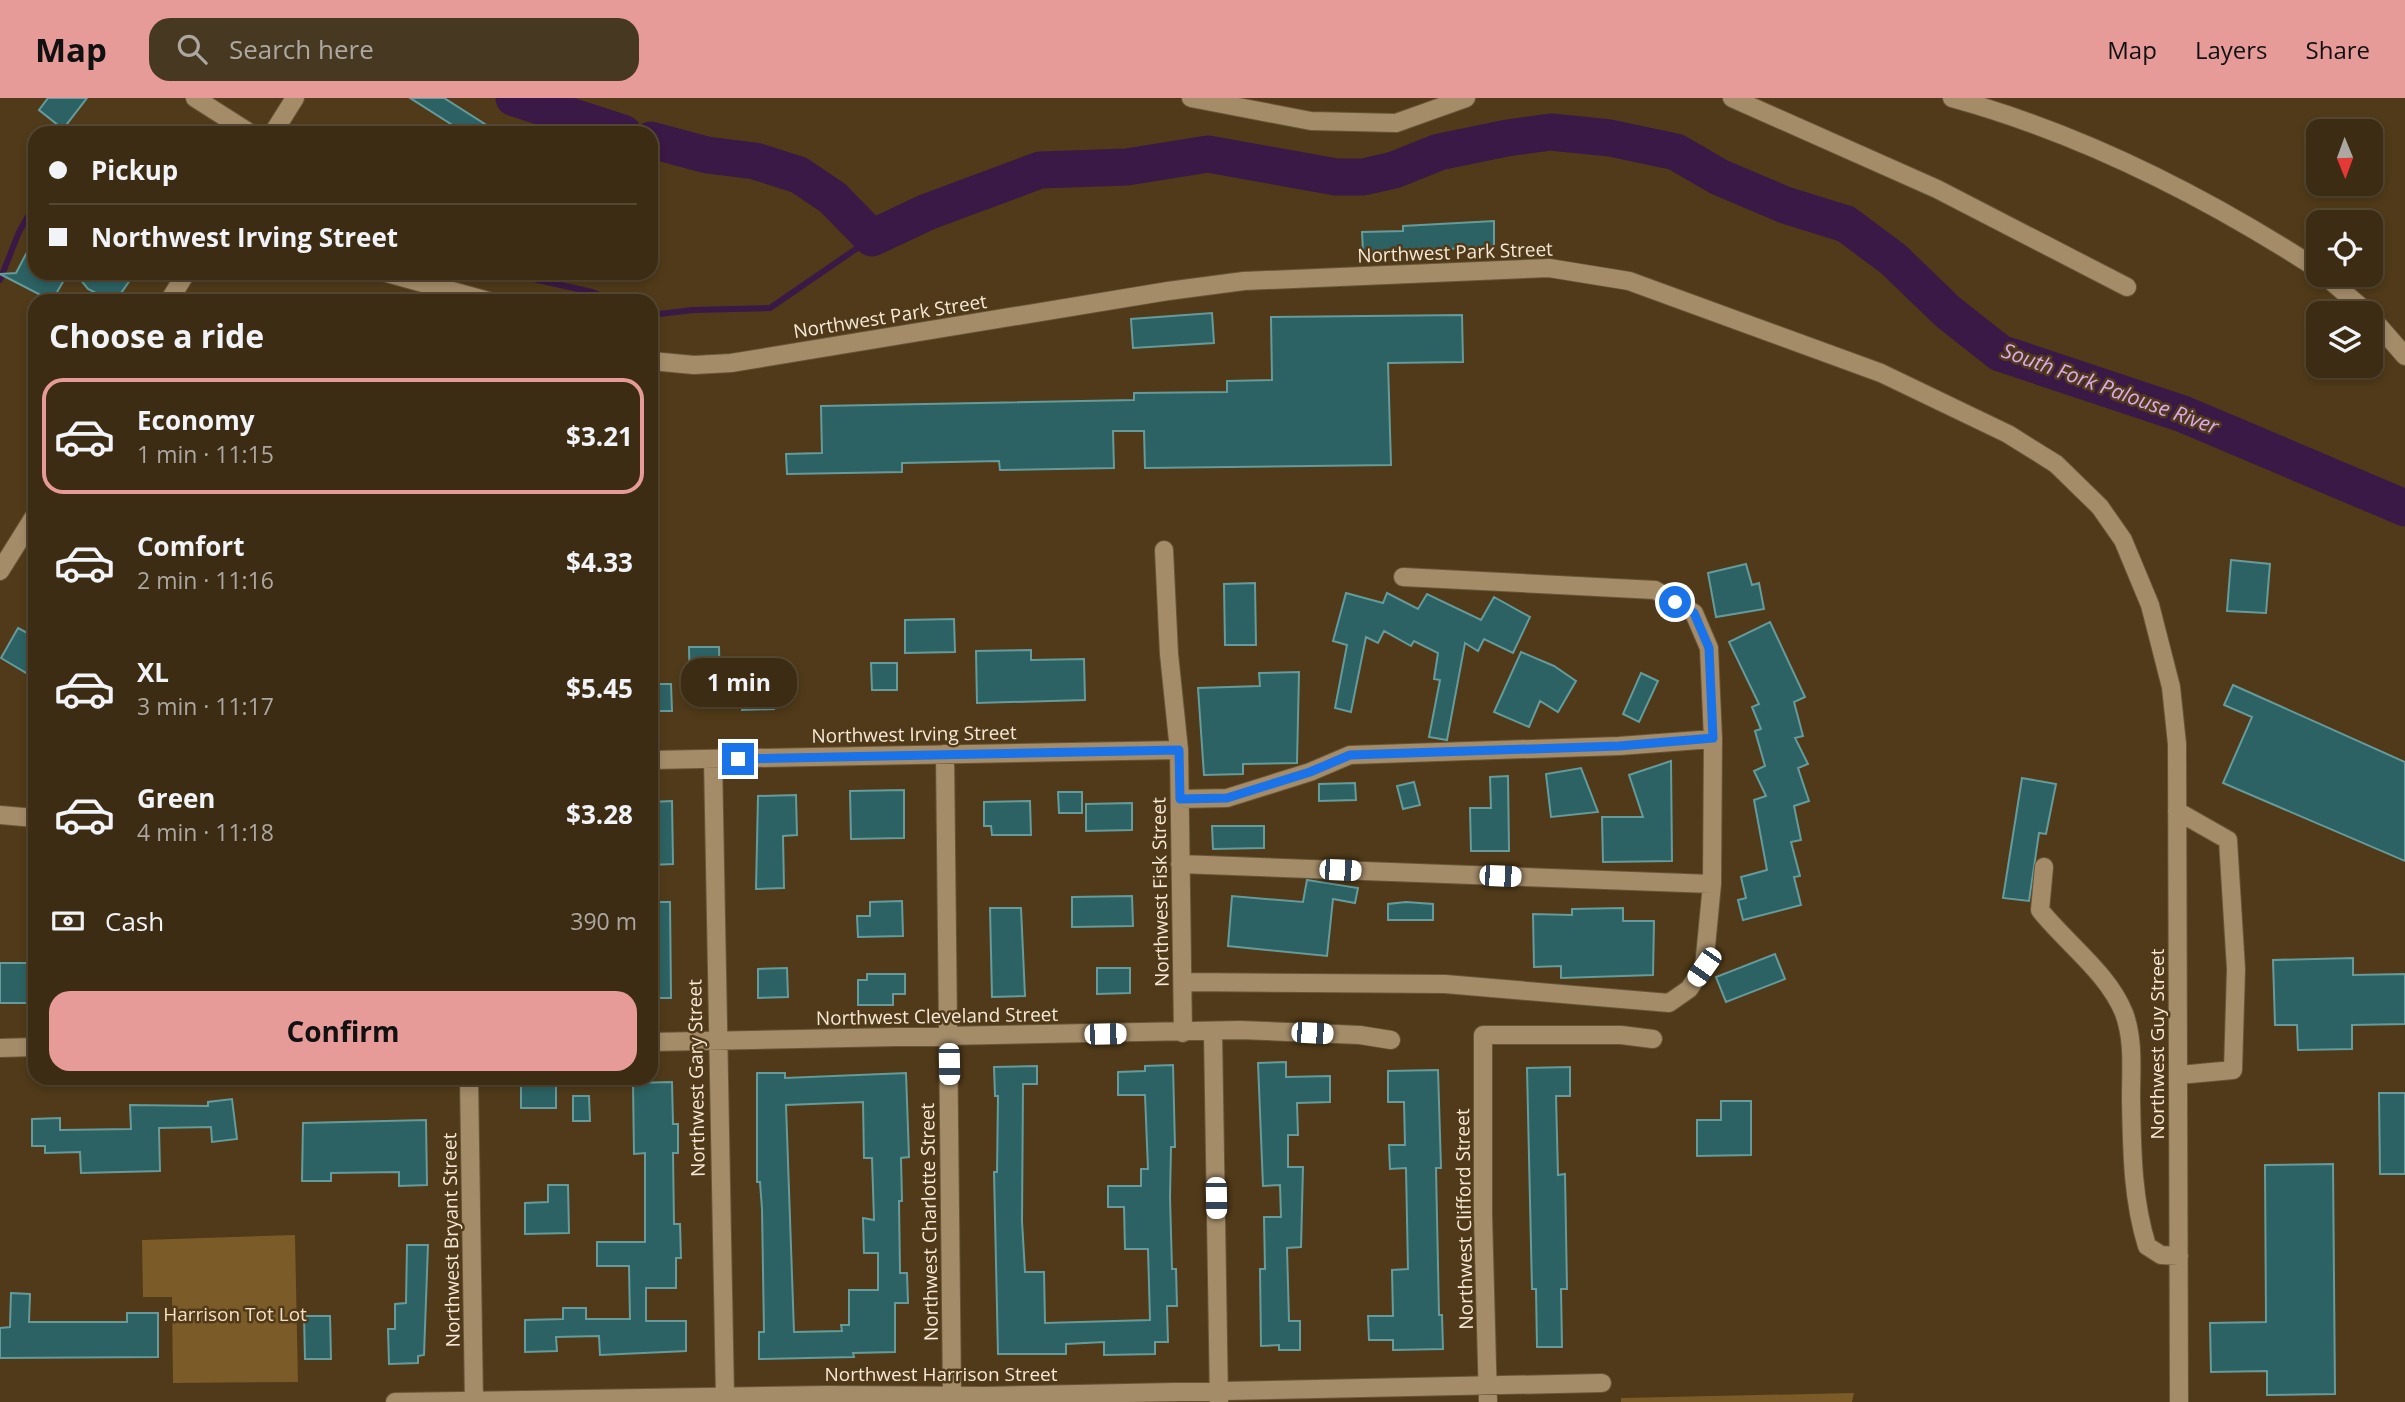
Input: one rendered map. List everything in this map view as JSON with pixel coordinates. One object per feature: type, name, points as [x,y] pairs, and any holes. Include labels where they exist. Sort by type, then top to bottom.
[{"type":"street","points":[[195,98],[239,126]]},
{"type":"street","points":[[277,126],[295,98]]},
{"type":"street","points":[[1191,98],[1311,121],[1396,123],[1466,98]]},
{"type":"street","points":[[1732,98],[1937,189],[2127,287]]},
{"type":"street","points":[[1952,98],[2050,130],[2147,171],[2244,223],[2306,262]]},
{"type":"street","name":"Northwest Park Street","points":[[658,362],[694,365],[731,363],[1168,291],[1244,281],[1549,268],[1629,281],[1881,373],[2008,434],[2056,464],[2100,506],[2123,540],[2150,605],[2171,687]]},
{"type":"street","points":[[412,280],[463,294]]},
{"type":"street","points":[[2338,287],[2354,301]]},
{"type":"street","points":[[2383,331],[2405,356]]},
{"type":"street","points":[[0,571],[28,526]]},
{"type":"street","name":"Northwest Fisk Street","points":[[1164,550],[1179,750],[1183,1033]]},
{"type":"street","points":[[1183,982],[1445,984],[1669,1003],[1689,989],[1704,967],[1712,884],[1713,738],[1709,648],[1694,613],[1655,590],[1403,577]]},
{"type":"street","name":"Northwest Guy Street","points":[[2171,687],[2177,744],[2178,811],[2179,1402]]},
{"type":"street","points":[[1180,799],[1227,798],[1310,772],[1350,755],[1619,746],[1713,738]]},
{"type":"street","name":"Northwest Irving Street","points":[[658,760],[1179,750]]},
{"type":"street","name":"Northwest Charlotte Street","points":[[945,754],[952,1395]]},
{"type":"street","name":"Northwest Gary Street","points":[[713,759],[716,1042],[725,1396]]},
{"type":"street","points":[[2178,811],[2228,840],[2236,969],[2233,1070],[2179,1075]]},
{"type":"street","points":[[0,815],[28,817]]},
{"type":"street","points":[[1180,864],[1712,884]]},
{"type":"street","points":[[2044,867],[2040,910],[2113,992],[2124,1014],[2132,1042],[2132,1157],[2139,1220],[2147,1246],[2161,1255],[2179,1256]]},
{"type":"street","name":"Northwest Cleveland Street","points":[[658,1042],[1213,1033],[1240,1030],[1360,1035],[1391,1040]]},
{"type":"street","points":[[1213,1033],[1219,1397]]},
{"type":"street","name":"Northwest Clifford Street","points":[[1488,1394],[1483,1215],[1483,1035],[1621,1035],[1653,1039]]},
{"type":"street","points":[[0,1048],[28,1047]]},
{"type":"street","name":"Northwest Bryant Street","points":[[469,1085],[474,1402]]},
{"type":"street","name":"Northwest Harrison Street","points":[[395,1402],[725,1396],[827,1398],[952,1395],[986,1399],[1488,1394],[1602,1383]]},
{"type":"green space","name":"Harrison Tot Lot","points":[[295,1235],[298,1382],[173,1383],[172,1297],[143,1297],[142,1240]]},
{"type":"green space","points":[[1854,1393],[1852,1402],[1621,1402],[1621,1398]]},
{"type":"building","points":[[48,98],[87,98],[65,126],[59,126],[39,110]]},
{"type":"building","points":[[410,98],[444,98],[488,126],[454,126]]},
{"type":"building","points":[[1494,221],[1494,247],[1363,252],[1362,232],[1403,231],[1403,226]]},
{"type":"building","points":[[28,250],[28,280],[64,280],[56,294],[39,294],[0,274],[16,273]]},
{"type":"building","points":[[81,280],[130,280],[121,293],[117,294],[98,294],[88,289]]},
{"type":"building","points":[[1212,313],[1214,343],[1133,348],[1131,319]]},
{"type":"building","points":[[1462,315],[1463,362],[1388,363],[1391,465],[1145,468],[1144,431],[1113,431],[1114,468],[1000,470],[999,461],[902,463],[902,472],[787,474],[786,454],[822,453],[821,406],[1134,400],[1134,393],[1227,392],[1227,381],[1272,380],[1271,317]]},
{"type":"building","points":[[2231,560],[2270,564],[2266,613],[2227,611]]},
{"type":"building","points":[[1746,564],[1752,585],[1759,583],[1764,609],[1716,617],[1708,573]]},
{"type":"building","points":[[1255,583],[1256,645],[1225,645],[1224,584]]},
{"type":"building","points":[[1346,593],[1383,603],[1387,593],[1418,609],[1427,594],[1481,620],[1494,597],[1530,617],[1513,653],[1484,639],[1478,651],[1465,643],[1447,740],[1429,737],[1440,680],[1434,679],[1438,653],[1414,641],[1411,646],[1384,631],[1378,643],[1366,637],[1351,712],[1335,708],[1347,645],[1333,641]]},
{"type":"building","points":[[954,619],[955,652],[905,653],[905,620]]},
{"type":"building","points":[[1770,622],[1805,697],[1794,702],[1803,736],[1795,738],[1808,764],[1798,768],[1809,801],[1794,806],[1801,840],[1791,842],[1800,876],[1794,877],[1801,905],[1743,920],[1738,900],[1746,898],[1741,877],[1767,870],[1754,800],[1766,796],[1754,771],[1765,766],[1755,731],[1761,729],[1752,707],[1759,704],[1729,642]]},
{"type":"building","points":[[18,628],[28,633],[28,674],[1,658]]},
{"type":"building","points":[[689,647],[719,647],[720,690],[690,691]]},
{"type":"building","points":[[1031,650],[1031,660],[1084,659],[1085,700],[977,703],[976,651]]},
{"type":"building","points":[[1521,652],[1554,666],[1576,681],[1558,712],[1540,701],[1529,727],[1494,712]]},
{"type":"building","points":[[871,663],[897,663],[897,690],[872,690]]},
{"type":"building","points":[[1299,672],[1297,763],[1243,764],[1243,774],[1204,775],[1198,688],[1260,686],[1259,673]]},
{"type":"building","points":[[1641,673],[1658,681],[1639,722],[1623,714]]},
{"type":"building","points":[[773,677],[774,709],[742,710],[742,678]]},
{"type":"building","points":[[658,684],[671,684],[672,711],[658,711]]},
{"type":"building","points":[[2233,685],[2405,762],[2405,861],[2223,783],[2252,717],[2224,705]]},
{"type":"building","points":[[1671,761],[1672,861],[1603,862],[1602,817],[1643,817],[1629,775]]},
{"type":"building","points":[[1581,768],[1598,812],[1551,817],[1546,774]]},
{"type":"building","points":[[1508,776],[1509,851],[1471,851],[1470,808],[1491,808],[1490,777]]},
{"type":"building","points":[[2022,778],[2056,784],[2046,834],[2039,833],[2029,901],[2003,898]]},
{"type":"building","points":[[1414,782],[1420,805],[1403,809],[1397,786]]},
{"type":"building","points":[[1355,783],[1356,800],[1319,801],[1319,784]]},
{"type":"building","points":[[904,790],[904,838],[851,839],[850,791]]},
{"type":"building","points":[[1058,792],[1082,792],[1082,813],[1059,813]]},
{"type":"building","points":[[796,795],[797,835],[783,836],[784,888],[756,889],[758,796]]},
{"type":"building","points":[[672,801],[673,864],[658,865],[658,802]]},
{"type":"building","points":[[1030,801],[1031,835],[992,835],[991,826],[984,826],[984,802]]},
{"type":"building","points":[[1132,803],[1132,830],[1086,831],[1086,804]]},
{"type":"building","points":[[1212,826],[1264,826],[1264,848],[1213,849]]},
{"type":"building","points":[[1307,880],[1358,888],[1355,903],[1333,899],[1327,956],[1228,946],[1232,896],[1303,902]]},
{"type":"building","points":[[1132,896],[1133,926],[1072,927],[1072,897]]},
{"type":"building","points":[[902,901],[903,936],[858,937],[857,916],[870,916],[870,902]]},
{"type":"building","points":[[658,902],[670,902],[671,998],[658,998]]},
{"type":"building","points":[[1388,904],[1433,904],[1433,920],[1388,920]]},
{"type":"building","points":[[990,908],[1021,908],[1025,996],[992,997]]},
{"type":"building","points":[[1623,908],[1623,921],[1654,921],[1653,975],[1561,978],[1561,966],[1534,967],[1533,914],[1572,915],[1572,909]]},
{"type":"building","points":[[1775,954],[1785,979],[1726,1002],[1716,977]]},
{"type":"building","points":[[2353,958],[2353,975],[2405,974],[2405,1024],[2352,1025],[2352,1049],[2298,1050],[2297,1025],[2275,1025],[2273,960]]},
{"type":"building","points":[[0,963],[28,963],[28,1003],[0,1003]]},
{"type":"building","points":[[787,968],[788,997],[758,998],[758,969]]},
{"type":"building","points":[[1097,968],[1130,968],[1130,993],[1097,994]]},
{"type":"building","points":[[867,974],[905,974],[905,994],[893,994],[893,1005],[858,1005],[858,980],[867,980]]},
{"type":"building","points":[[1286,1062],[1286,1077],[1330,1076],[1330,1102],[1297,1103],[1298,1135],[1288,1135],[1288,1167],[1303,1167],[1301,1247],[1287,1248],[1289,1321],[1300,1321],[1300,1350],[1279,1350],[1279,1345],[1261,1346],[1260,1269],[1265,1269],[1264,1217],[1281,1217],[1280,1185],[1263,1186],[1258,1063]]},
{"type":"building","points":[[1173,1065],[1175,1147],[1171,1147],[1170,1198],[1172,1269],[1176,1269],[1177,1306],[1167,1306],[1168,1342],[1155,1342],[1155,1354],[1104,1355],[1104,1342],[1066,1344],[1066,1354],[998,1354],[994,1172],[997,1172],[998,1096],[995,1096],[994,1067],[1037,1066],[1037,1084],[1023,1084],[1022,1221],[1025,1272],[1044,1272],[1045,1323],[1150,1320],[1148,1249],[1125,1249],[1124,1207],[1108,1207],[1108,1186],[1141,1186],[1141,1169],[1148,1169],[1145,1095],[1118,1095],[1118,1072],[1145,1071],[1145,1066]]},
{"type":"building","points":[[1570,1067],[1570,1096],[1556,1096],[1558,1175],[1565,1174],[1567,1289],[1561,1289],[1562,1347],[1537,1347],[1536,1289],[1532,1289],[1527,1068]]},
{"type":"building","points":[[1438,1070],[1441,1168],[1436,1168],[1439,1315],[1442,1315],[1443,1349],[1393,1350],[1393,1340],[1369,1340],[1368,1316],[1393,1316],[1392,1270],[1408,1269],[1406,1168],[1390,1169],[1389,1145],[1405,1145],[1404,1102],[1388,1102],[1388,1071]]},
{"type":"building","points":[[757,1073],[785,1073],[785,1078],[906,1073],[909,1157],[901,1158],[902,1201],[899,1201],[900,1273],[907,1273],[908,1303],[895,1303],[895,1352],[853,1353],[854,1357],[759,1359],[759,1332],[764,1332],[762,1209],[760,1182],[757,1182]],"holes":[[[863,1102],[864,1158],[872,1158],[874,1220],[863,1218],[864,1253],[878,1253],[878,1290],[849,1290],[849,1325],[841,1325],[842,1331],[794,1332],[786,1105]]]},
{"type":"building","points":[[658,1082],[672,1082],[673,1124],[678,1124],[678,1153],[673,1153],[674,1224],[680,1224],[681,1258],[676,1258],[676,1288],[646,1288],[646,1321],[686,1321],[686,1351],[600,1355],[599,1336],[556,1337],[557,1351],[525,1352],[525,1320],[563,1319],[563,1308],[586,1308],[586,1319],[630,1319],[629,1266],[597,1266],[597,1242],[645,1242],[645,1153],[634,1154],[633,1085],[658,1085]]},
{"type":"building","points":[[521,1085],[556,1085],[556,1108],[521,1108]]},
{"type":"building","points":[[2379,1093],[2405,1093],[2405,1174],[2380,1174]]},
{"type":"building","points":[[573,1096],[589,1096],[590,1121],[573,1121]]},
{"type":"building","points":[[232,1099],[237,1139],[212,1142],[211,1127],[159,1128],[160,1171],[81,1173],[80,1152],[45,1153],[45,1146],[32,1146],[32,1119],[60,1118],[60,1130],[131,1129],[130,1105],[208,1106],[208,1102]]},
{"type":"building","points":[[1721,1101],[1751,1101],[1751,1155],[1697,1156],[1697,1120],[1721,1120]]},
{"type":"building","points":[[426,1120],[427,1185],[399,1186],[399,1172],[331,1173],[331,1181],[302,1181],[303,1123]]},
{"type":"building","points":[[2333,1164],[2335,1394],[2267,1395],[2267,1371],[2211,1372],[2210,1323],[2266,1322],[2265,1165]]},
{"type":"building","points":[[548,1185],[568,1185],[569,1233],[525,1234],[525,1203],[548,1202]]},
{"type":"building","points":[[407,1245],[428,1245],[424,1355],[418,1356],[418,1363],[389,1364],[388,1329],[395,1329],[395,1304],[406,1303]]},
{"type":"building","points":[[11,1293],[30,1294],[29,1322],[127,1322],[127,1313],[158,1313],[158,1357],[0,1358],[0,1328],[10,1327]]},
{"type":"building","points":[[304,1316],[330,1316],[331,1359],[305,1359]]},
{"type":"waterway","name":"South Fork Palouse River","points":[[514,98],[601,126]]},
{"type":"waterway","name":"South Fork Palouse River","points":[[658,142],[707,155],[755,161],[799,175],[833,198],[872,238],[927,212],[1040,170],[1127,167],[1208,154],[1336,177],[1363,177],[1394,170],[1439,152],[1507,138],[1551,132],[1610,138],[1676,152],[1719,177],[1785,205],[1846,224],[1893,259],[1948,312],[2000,353],[2183,414],[2405,508]]},
{"type":"waterway","points":[[0,280],[28,216]]},
{"type":"waterway","points":[[658,314],[693,310],[770,308],[872,238]]},
{"type":"waterway","points":[[538,280],[597,294]]},
{"type":"route","points":[[738,759],[1179,750],[1180,799],[1204,799],[1227,798],[1258,790],[1350,755],[1619,746],[1713,738],[1709,648],[1694,613],[1675,602]]}]
